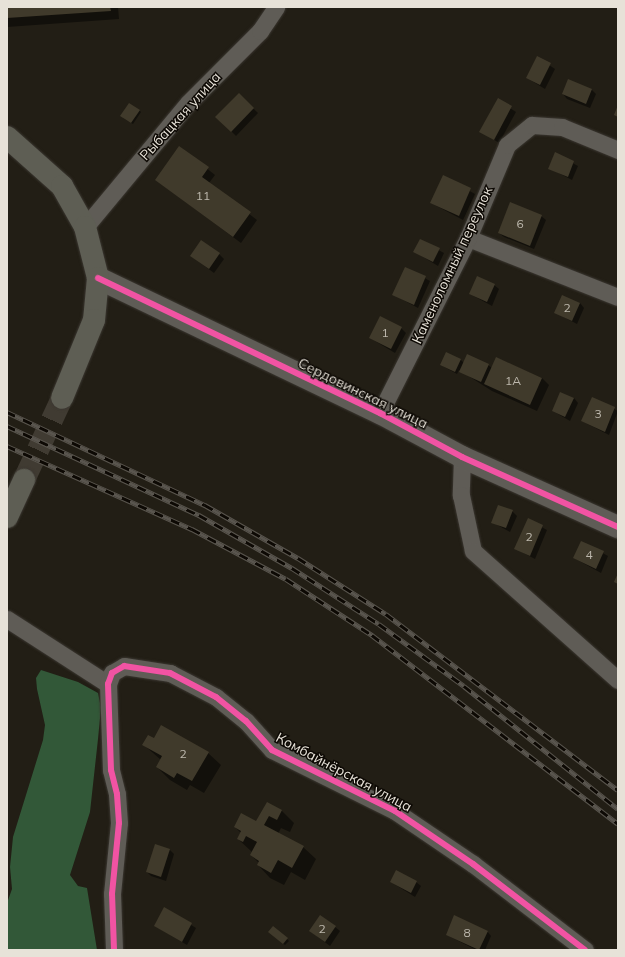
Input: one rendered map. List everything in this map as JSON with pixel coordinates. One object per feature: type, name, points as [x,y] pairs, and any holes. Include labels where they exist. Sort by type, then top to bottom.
[{"type":"main road","points":[[7,137],[62,186],[85,227],[98,278],[94,320],[62,398]]},
{"type":"main road","points":[[7,517],[24,480]]},
{"type":"street","name":"Рыбацкая улица","points":[[85,227],[188,103],[260,31],[276,7]]},
{"type":"street","name":"Каменоломный переулок","points":[[380,413],[468,238],[508,145],[532,125],[562,127],[618,150]]},
{"type":"street","points":[[468,238],[618,297]]},
{"type":"street","name":"Сердовинская улица","points":[[98,278],[380,413],[462,457],[618,527]]},
{"type":"street","points":[[462,457],[461,495],[472,551],[618,680]]},
{"type":"street","points":[[7,619],[108,684],[111,770],[117,794],[119,823],[112,894],[114,950]]},
{"type":"street","name":"Комбайнёрская улица","points":[[108,684],[112,674],[124,666],[152,668],[186,679],[232,708],[272,750],[395,810],[473,864],[580,949]]},
{"type":"green space","points":[[41,670],[78,682],[98,693],[101,708],[90,812],[70,875],[78,886],[87,888],[97,950],[7,950],[7,903],[12,889],[10,867],[13,837],[43,740],[45,725],[36,678]]},
{"type":"building","points":[[7,7],[110,7],[111,11],[7,18]]},
{"type":"building","points":[[537,56],[551,63],[540,85],[526,78]]},
{"type":"building","points":[[568,79],[592,89],[586,104],[562,94]]},
{"type":"building","points":[[239,93],[254,108],[231,132],[215,117]]},
{"type":"building","points":[[498,98],[512,106],[494,140],[479,132]]},
{"type":"building","points":[[129,103],[140,110],[131,123],[120,116]]},
{"type":"building","points":[[618,105],[618,117],[614,115]]},
{"type":"building","points":[[179,146],[209,167],[202,177],[251,212],[233,237],[155,180]]},
{"type":"building","points":[[555,152],[574,161],[568,177],[548,169]]},
{"type":"building","points":[[443,175],[471,188],[459,216],[430,203]]},
{"type":"building","points":[[510,202],[542,215],[530,246],[498,233]]},
{"type":"building","points":[[420,239],[440,248],[433,262],[413,252]]},
{"type":"building","points":[[201,240],[220,253],[209,269],[190,256]]},
{"type":"building","points":[[405,267],[426,276],[414,305],[392,295]]},
{"type":"building","points":[[477,276],[495,284],[487,302],[469,294]]},
{"type":"building","points":[[562,295],[580,303],[572,321],[554,313]]},
{"type":"building","points":[[380,316],[402,327],[391,349],[369,338]]},
{"type":"building","points":[[446,352],[461,359],[455,372],[440,365]]},
{"type":"building","points":[[467,354],[489,364],[481,382],[459,372]]},
{"type":"building","points":[[496,357],[542,378],[530,405],[484,384]]},
{"type":"building","points":[[560,392],[574,398],[565,417],[552,411]]},
{"type":"building","points":[[592,397],[615,407],[605,432],[581,421]]},
{"type":"building","points":[[498,505],[513,510],[506,528],[491,523]]},
{"type":"building","points":[[528,518],[543,525],[530,556],[514,549]]},
{"type":"building","points":[[581,541],[604,551],[596,569],[573,558]]},
{"type":"building","points":[[618,573],[618,584],[614,582]]},
{"type":"building","points":[[161,725],[209,752],[192,781],[177,773],[174,778],[156,767],[162,756],[142,745],[148,735],[154,738]]},
{"type":"building","points":[[267,802],[282,810],[277,820],[269,816],[264,825],[304,846],[292,868],[278,860],[271,873],[257,865],[259,861],[250,855],[257,842],[246,836],[243,842],[237,839],[241,831],[234,827],[241,813],[256,821]]},
{"type":"building","points":[[155,844],[170,849],[161,877],[146,872]]},
{"type":"building","points":[[396,870],[417,881],[411,893],[390,882]]},
{"type":"building","points":[[164,907],[192,923],[182,942],[154,926]]},
{"type":"building","points":[[320,915],[336,926],[325,942],[309,931]]},
{"type":"building","points":[[454,915],[488,931],[479,950],[446,935]]},
{"type":"building","points":[[273,926],[288,938],[283,944],[268,932]]},
{"type":"tunnel","points":[[24,480],[62,398]]},
{"type":"railway","points":[[7,412],[205,505],[298,558],[386,614],[618,790]]},
{"type":"railway","points":[[7,426],[199,515],[292,568],[379,624],[464,686],[618,809]]},
{"type":"railway","points":[[7,446],[192,529],[286,579],[372,635],[618,824]]},
{"type":"cycle path","points":[[98,278],[380,413],[462,457],[618,527]]},
{"type":"cycle path","points":[[114,950],[112,894],[119,823],[117,794],[111,770],[108,684],[112,673],[124,666],[170,673],[216,697],[246,721],[272,750],[395,811],[473,864],[585,950]]}]
